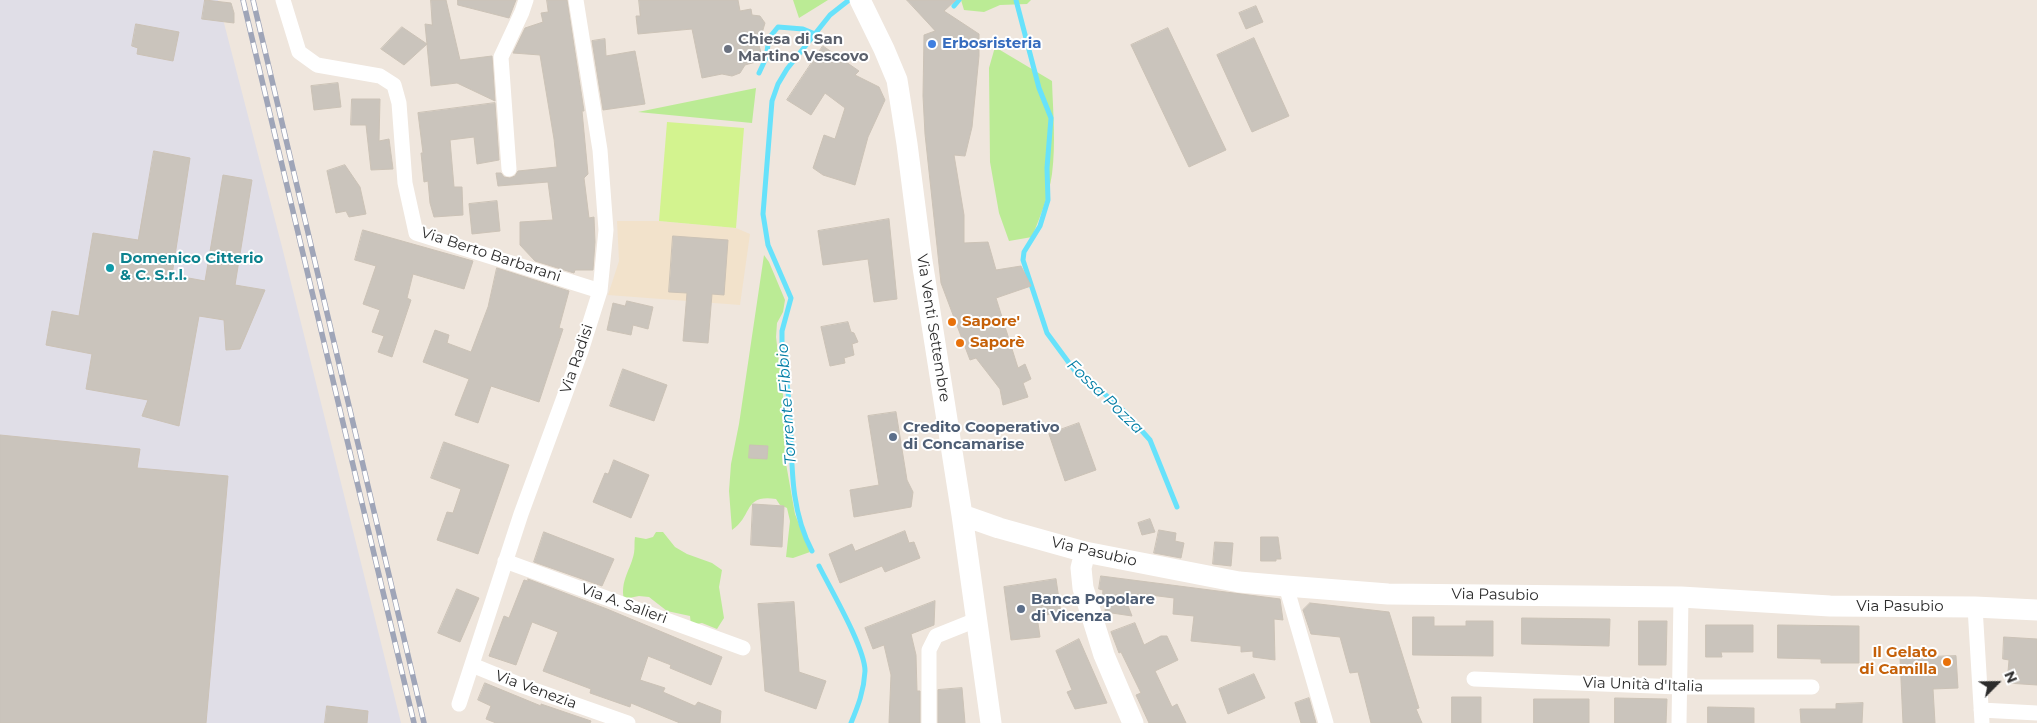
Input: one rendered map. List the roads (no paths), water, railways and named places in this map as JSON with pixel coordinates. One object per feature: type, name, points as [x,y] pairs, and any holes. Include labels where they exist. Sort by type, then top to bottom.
[{"type":"street","name":"Via Berto Barbarani","points":[[283,0],[299,52],[317,65],[380,76],[394,85],[399,103],[405,184],[416,233],[600,291]]},
{"type":"street","points":[[509,169],[501,57],[526,0]]},
{"type":"street","name":"Via Radisi","points":[[459,704],[521,514],[581,351],[600,291],[606,230],[601,167],[576,0]]},
{"type":"street","name":"Via Venti Settembre","points":[[860,0],[897,80],[991,723]]},
{"type":"street","name":"Via Pasubio","points":[[962,515],[999,528],[1085,552],[1239,582],[1388,594],[1681,597],[1830,606],[1975,607],[2037,610]]},
{"type":"street","points":[[1085,552],[1082,568],[1083,588],[1104,655],[1133,723]]},
{"type":"street","name":"Via A. Salieri","points":[[506,561],[743,648]]},
{"type":"street","points":[[1286,586],[1326,723]]},
{"type":"street","points":[[1679,723],[1681,597]]},
{"type":"street","points":[[1975,607],[1981,716],[2037,712]]},
{"type":"street","points":[[928,723],[929,650],[936,636],[976,620]]},
{"type":"street","name":"Via Venezia","points":[[472,665],[591,717],[628,723]]},
{"type":"street","name":"Via Unità d'Italia","points":[[1474,679],[1679,686],[1812,688]]},
{"type":"waterway","name":"Torrente Fibbio","points":[[812,551],[797,510],[793,481],[789,404],[782,346],[782,331],[791,298],[768,245],[763,214],[772,101],[778,84],[787,69],[830,15],[849,0]]},
{"type":"waterway","points":[[954,6],[959,0]]},
{"type":"waterway","name":"Fossa Pozza","points":[[1016,0],[1039,88],[1051,118],[1047,168],[1048,200],[1040,226],[1024,252],[1023,260],[1047,333],[1075,371],[1125,412],[1150,440],[1177,507]]},
{"type":"waterway","name":"Torrente Fibbio","points":[[759,73],[766,58],[769,38],[778,27],[803,29],[815,34]]},
{"type":"waterway","name":"Torrente Fibbio","points":[[819,566],[854,634],[864,661],[863,685],[851,723]]},
{"type":"railway","points":[[243,0],[414,723]]},
{"type":"railway","points":[[253,0],[424,723]]},
{"type":"place","name":"Erbosristeria","points":[[932,44]]},
{"type":"place","name":"Chiesa di San Martino Vescovo","points":[[728,49]]},
{"type":"place","name":"Domenico Citterio & C. S.r.l.","points":[[110,268]]},
{"type":"place","name":"Sapore'","points":[[952,322]]},
{"type":"place","name":"Saporè","points":[[960,343]]},
{"type":"place","name":"Credito Cooperativo di Concamarise","points":[[893,437]]},
{"type":"place","name":"Banca Popolare di Vicenza","points":[[1021,609]]},
{"type":"place","name":"Il Gelato di Camilla","points":[[1947,662]]}]
